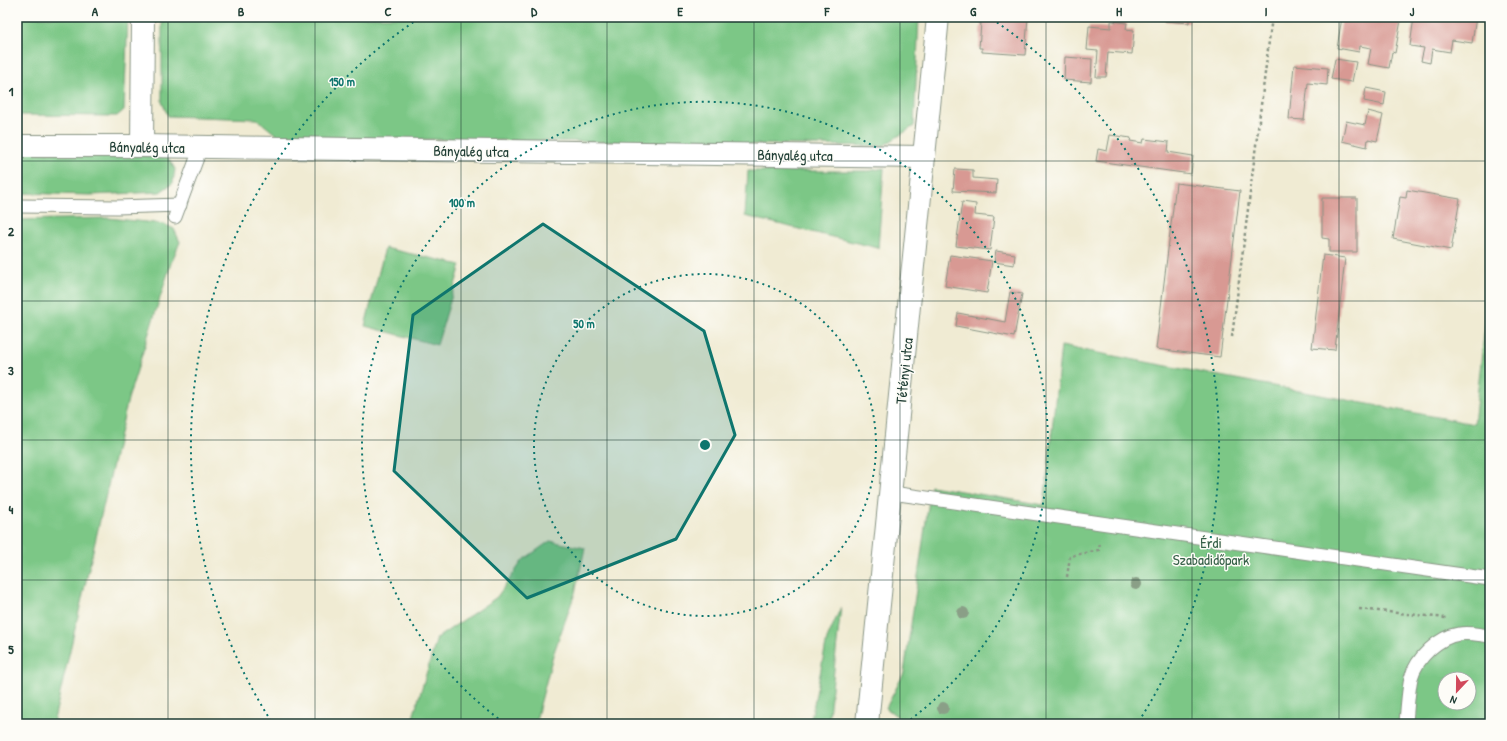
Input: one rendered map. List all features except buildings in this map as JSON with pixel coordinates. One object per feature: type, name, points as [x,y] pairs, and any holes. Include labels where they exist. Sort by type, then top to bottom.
[{"type":"street","points":[[142,146],[143,17]]},
{"type":"street","name":"Tétényi utca","points":[[868,724],[938,17]]},
{"type":"street","name":"Bányalég utca","points":[[17,146],[142,146],[924,157]]},
{"type":"lane","points":[[17,206],[117,207],[177,211],[201,147]]},
{"type":"lane","points":[[892,493],[1103,525],[1368,560],[1490,579]]},
{"type":"lane","points":[[1406,724],[1412,676],[1422,658],[1436,644],[1446,637],[1460,633],[1490,636]]},
{"type":"path","points":[[1232,337],[1272,17]]},
{"type":"path","points":[[1067,577],[1070,556],[1099,550],[1103,525]]},
{"type":"path","points":[[1359,609],[1451,618]]},
{"type":"highlighted area","points":[[543,224],[704,331],[735,435],[676,539],[527,598],[394,471],[413,315]]},
{"type":"green space","points":[[17,17],[128,17],[124,110],[117,116],[17,115]]},
{"type":"green space","points":[[162,17],[919,17],[914,126],[883,146],[279,137],[257,119],[168,116],[162,102]]},
{"type":"green space","points":[[17,151],[167,156],[175,169],[173,183],[160,192],[90,195],[17,193]]},
{"type":"green space","points":[[884,168],[878,248],[745,216],[748,171],[869,171]]},
{"type":"green space","points":[[109,218],[164,224],[174,229],[180,242],[171,263],[128,399],[53,724],[17,724],[17,220]]},
{"type":"green space","points":[[385,248],[461,265],[437,345],[365,326]]},
{"type":"green space","name":"Érdi Szabadidőpark","points":[[1490,282],[1490,724],[902,724],[903,721],[886,708],[904,673],[931,486],[1044,505],[1061,346],[1474,424]]},
{"type":"green space","points":[[550,541],[585,548],[575,593],[553,655],[535,724],[411,724],[437,638],[497,597],[523,560]]},
{"type":"green space","points":[[841,607],[828,724],[810,724],[827,639]]}]
